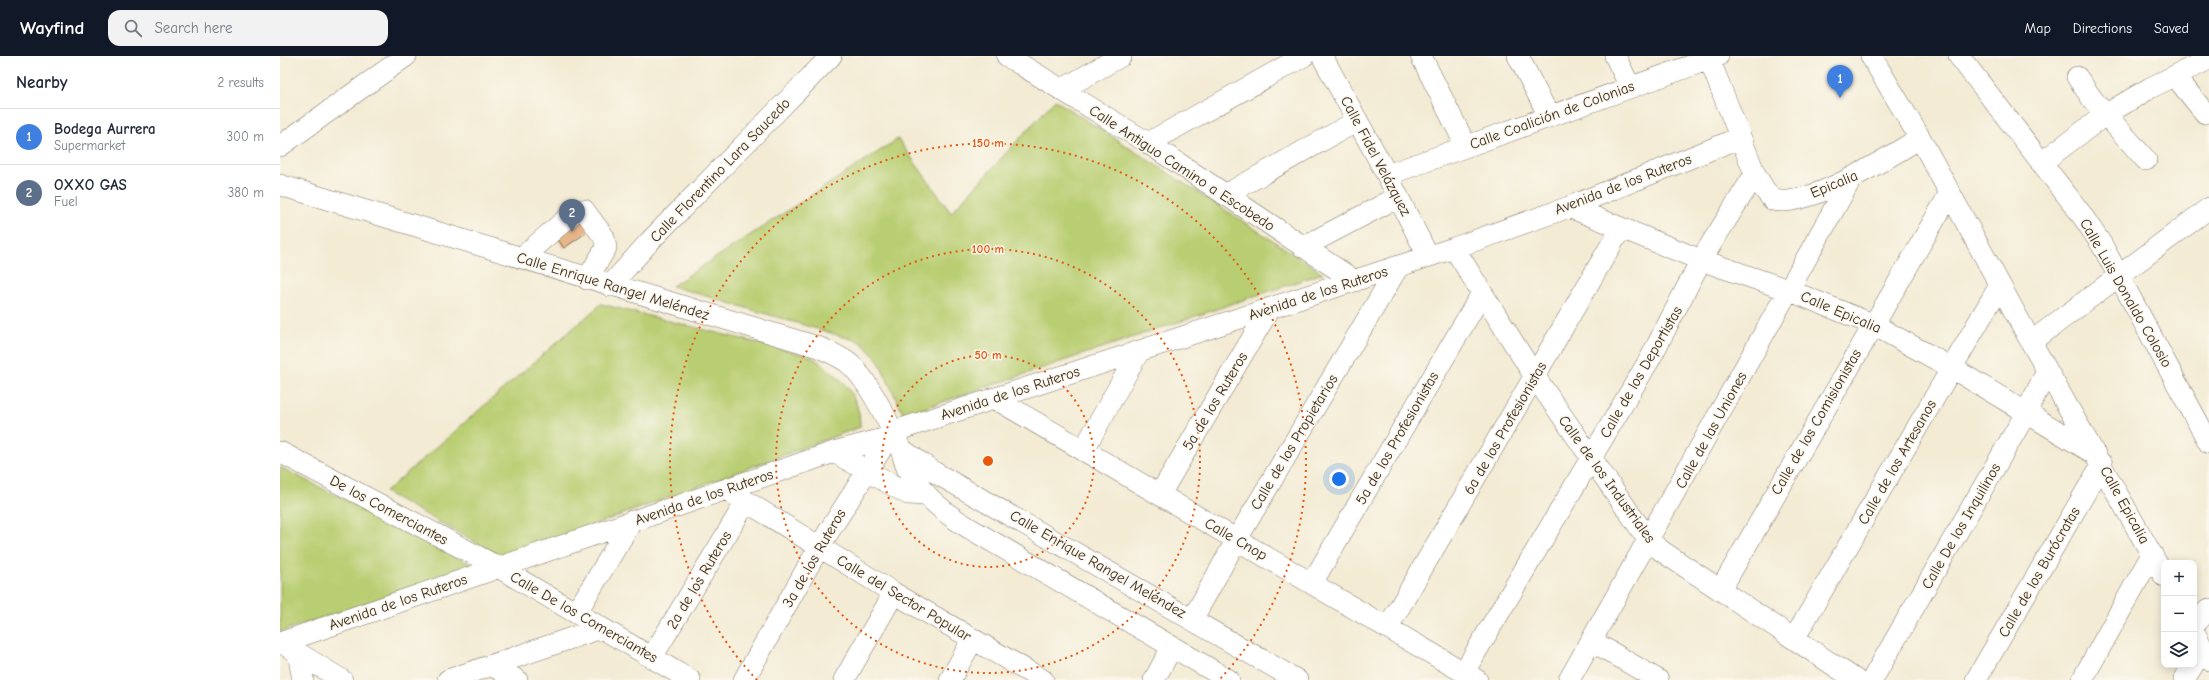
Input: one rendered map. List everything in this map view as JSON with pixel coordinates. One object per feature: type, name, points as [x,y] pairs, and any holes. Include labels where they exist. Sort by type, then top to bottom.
[{"type":"street","points":[[280,146],[406,56]]},
{"type":"street","name":"Calle Florentino Lara Saucedo","points":[[610,286],[650,241],[831,56]]},
{"type":"street","name":"Calle Antiguo Camino a Escobedo","points":[[1007,56],[1148,143],[1355,281]]},
{"type":"street","points":[[1061,90],[1122,56]]},
{"type":"street","points":[[1148,143],[1304,56]]},
{"type":"street","name":"Calle Fidel Velázquez","points":[[1322,56],[1387,175],[1428,256]]},
{"type":"street","points":[[1421,56],[1466,146]]},
{"type":"street","points":[[1518,56],[1549,116]]},
{"type":"street","points":[[1615,56],[1630,87]]},
{"type":"street","name":"Calle Epicalia","points":[[1871,56],[1920,138],[2047,371],[2099,459],[2161,570]]},
{"type":"street","name":"Calle Luis Donaldo Colosio","points":[[1959,56],[2079,211],[2120,276],[2209,443]]},
{"type":"street","name":"Calle Coalición de Colonias","points":[[1387,175],[1712,57]]},
{"type":"street","name":"Epicalia","points":[[1712,57],[1740,138],[1755,174],[1769,196],[1779,201],[1787,201],[1812,194],[1851,179],[1920,138]]},
{"type":"street","points":[[2041,163],[2105,115],[2209,59]]},
{"type":"street","points":[[2175,76],[2205,113]]},
{"type":"street","points":[[2077,77],[2105,115],[2146,160]]},
{"type":"street","points":[[1225,195],[1357,121]]},
{"type":"street","name":"Avenida de los Ruteros","points":[[287,646],[498,567],[834,452],[893,439],[994,398],[1454,248],[1569,206],[1740,138]]},
{"type":"street","name":"Calle de los Deportistas","points":[[1471,676],[1591,458],[1651,357],[1701,260],[1755,174]]},
{"type":"street","name":"Calle de las Uniones","points":[[1569,680],[1649,541],[1851,179]]},
{"type":"street","name":"Calle Enrique Rangel Meléndez","points":[[280,185],[610,286],[818,347],[838,356],[851,365],[861,377],[908,469],[927,495],[945,511],[969,528],[1229,680]]},
{"type":"street","name":"Calle de los Comisionistas","points":[[1721,589],[1872,324],[1950,193]]},
{"type":"street","points":[[1303,247],[1398,197]]},
{"type":"street","name":"Calle Epicalia","points":[[1569,206],[1701,260],[1788,290],[1872,324],[1952,368],[2099,459]]},
{"type":"street","points":[[2031,342],[2209,208]]},
{"type":"street","points":[[521,258],[577,210],[584,210],[604,237],[606,248],[587,279]]},
{"type":"street","name":"6a de los Profesionistas","points":[[1388,626],[1535,378],[1621,228]]},
{"type":"street","name":"Calle de los Industriales","points":[[1454,248],[1535,378],[1649,541],[1663,552],[1721,589],[1856,680]]},
{"type":"street","name":"Calle de los Propietarios","points":[[1193,618],[1236,539],[1398,267]]},
{"type":"street","name":"Calle de los Artesanos","points":[[1794,639],[2000,285]]},
{"type":"street","name":"5a de los Profesionistas","points":[[1312,583],[1482,293]]},
{"type":"street","name":"5a de los Ruteros","points":[[1160,494],[1270,308]]},
{"type":"street","points":[[1083,451],[1138,351]]},
{"type":"street","name":"Calle De los Inquilinos","points":[[1872,680],[2026,413],[2047,371]]},
{"type":"street","name":"Calle Cnop","points":[[994,398],[1083,451],[1388,626],[1471,676]]},
{"type":"street","name":"Calle Enrique Rangel Meléndez","points":[[893,439],[934,472],[1193,618],[1297,680]]},
{"type":"street","name":"3a de los Ruteros","points":[[744,680],[820,547],[866,471],[893,439]]},
{"type":"street","name":"De los Comerciantes","points":[[280,452],[498,567]]},
{"type":"street","points":[[834,452],[908,494],[927,495]]},
{"type":"street","name":"Calle de los Burócratas","points":[[1976,680],[2099,459]]},
{"type":"street","points":[[945,511],[944,503],[948,496],[953,490],[961,487]]},
{"type":"street","name":"Calle del Sector Popular","points":[[726,489],[894,593],[1043,680]]},
{"type":"street","name":"2a de los Ruteros","points":[[652,657],[746,502]]},
{"type":"street","points":[[576,613],[632,521]]},
{"type":"street","points":[[2082,680],[2152,554]]},
{"type":"street","name":"Calle De los Comerciantes","points":[[498,567],[690,680]]},
{"type":"street","points":[[844,680],[894,593]]},
{"type":"street","points":[[2197,622],[2209,609]]},
{"type":"street","points":[[448,680],[601,628]]},
{"type":"street","points":[[950,680],[973,640]]},
{"type":"street","points":[[1592,641],[1658,680]]},
{"type":"street","points":[[287,646],[303,680]]},
{"type":"street","points":[[287,646],[342,680]]},
{"type":"street","points":[[1154,680],[1172,647]]},
{"type":"street","points":[[2184,680],[2198,653]]},
{"type":"street","points":[[492,665],[517,680]]},
{"type":"green space","points":[[1055,100],[1323,273],[904,415],[878,360],[861,342],[672,286],[898,139],[951,213]]},
{"type":"green space","points":[[601,304],[810,356],[838,377],[851,393],[859,414],[860,427],[504,558],[385,492]]},
{"type":"green space","points":[[280,467],[475,566],[280,632]]},
{"type":"building","points":[[579,215],[590,230],[564,248],[554,234]]},
{"type":"place","name":"Bodega Aurrera","points":[[1840,98]]},
{"type":"place","name":"OXXO GAS","points":[[572,232]]}]
